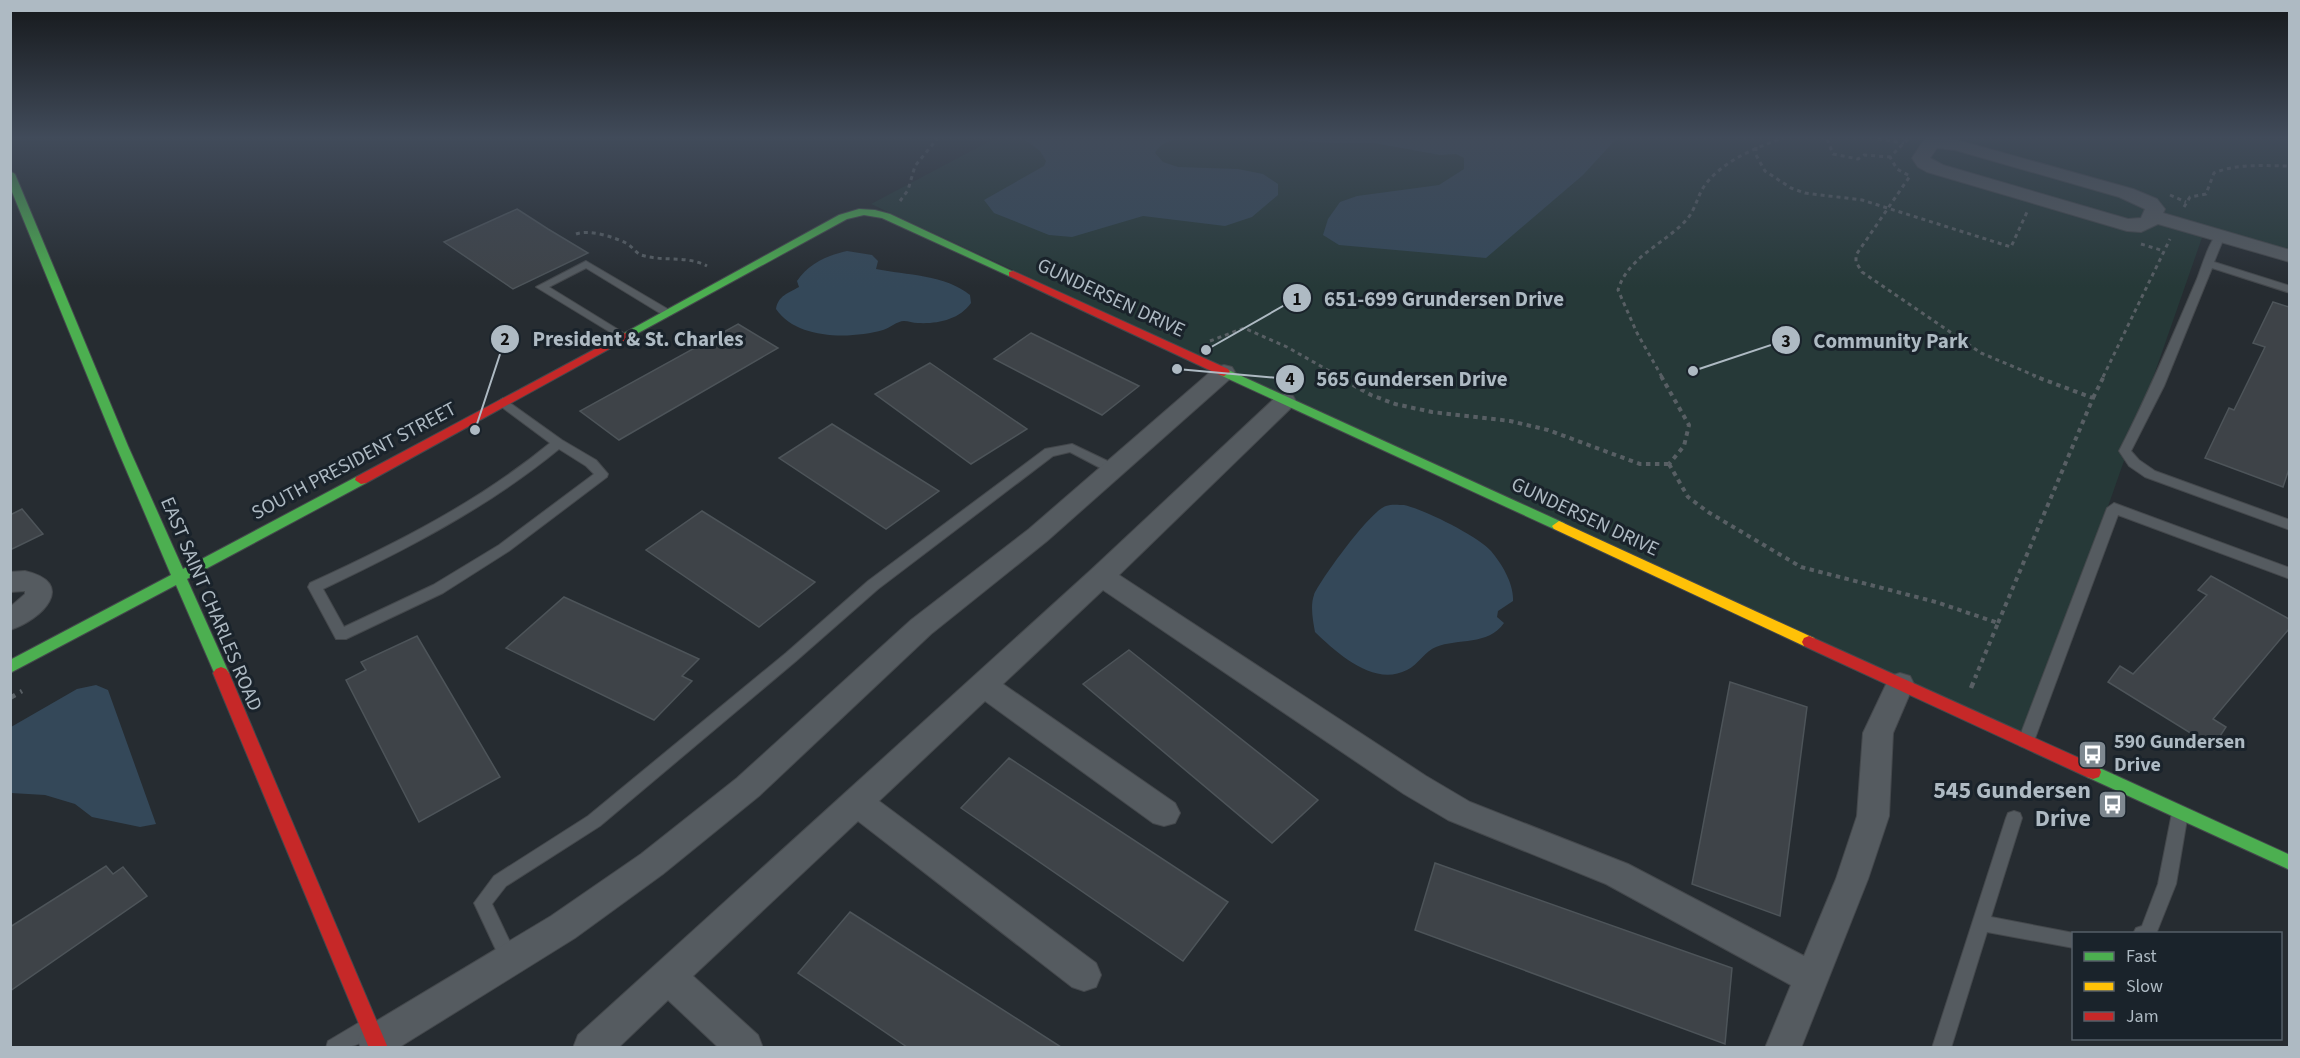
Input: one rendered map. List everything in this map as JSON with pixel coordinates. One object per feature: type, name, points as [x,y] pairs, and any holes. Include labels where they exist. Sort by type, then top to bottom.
[{"type":"street","name":"EAST SAINT CHARLES ROAD","points":[[13,188],[17,207],[180,576],[375,1038]]},
{"type":"street","points":[[2002,188],[2127,225],[2141,226],[2149,222],[2155,209],[2150,202],[2106,188]]},
{"type":"street","name":"SOUTH PRESIDENT STREET","points":[[10,667],[843,217],[863,211]]},
{"type":"street","name":"GUNDERSEN DRIVE","points":[[863,211],[879,213],[2289,863]]},
{"type":"street","points":[[2152,216],[2289,256]]},
{"type":"street","points":[[375,1038],[563,927],[651,864],[748,787],[921,627],[1038,535],[1224,372]]},
{"type":"street","points":[[591,1047],[1101,576],[1285,400]]},
{"type":"street","points":[[1101,576],[1415,785],[1459,811],[1617,874],[1812,978]]},
{"type":"street","points":[[10,582],[30,581],[37,584],[40,590],[34,604],[10,620]]},
{"type":"street","points":[[1783,1047],[1852,879],[1873,816],[1878,733],[1900,684]]},
{"type":"street","points":[[983,685],[1164,813]]},
{"type":"street","points":[[856,802],[1084,975]]},
{"type":"street","points":[[668,976],[745,1047]]},
{"type":"lane","points":[[2220,236],[2158,386],[2126,451],[2134,463],[2150,474],[2289,525]]},
{"type":"lane","points":[[2207,263],[2289,290]]},
{"type":"lane","points":[[623,337],[541,287],[586,264],[667,313]]},
{"type":"lane","points":[[504,402],[558,443],[591,463],[602,474],[504,548],[438,589],[341,635],[315,587],[396,549],[468,510],[533,465],[558,443]]},
{"type":"lane","points":[[509,958],[483,903],[500,881],[594,821],[791,657],[873,585],[1049,452],[1072,448],[1113,469]]},
{"type":"lane","points":[[2026,741],[2114,508],[2289,574]]},
{"type":"lane","points":[[2148,932],[2167,884],[2180,813]]},
{"type":"lane","points":[[1941,1047],[2014,818]]},
{"type":"lane","points":[[1981,923],[2072,940]]},
{"type":"lane","points":[[335,1047],[375,1038]]},
{"type":"path","points":[[897,203],[906,195],[908,188]]},
{"type":"path","points":[[1669,464],[1684,446],[1689,426],[1637,333],[1618,290],[1621,279],[1639,259],[1689,217],[1703,188]]},
{"type":"path","points":[[1792,188],[1825,197],[1862,200],[2011,246],[2027,211]]},
{"type":"path","points":[[1901,188],[1857,255],[1856,262],[1862,272],[1981,353],[2001,363],[2093,398]]},
{"type":"path","points":[[2181,214],[2190,197],[2206,194],[2208,188]]},
{"type":"path","points":[[576,234],[584,231],[591,232],[628,244],[640,255],[695,260],[710,268]]},
{"type":"path","points":[[1971,689],[2093,398],[2174,231]]},
{"type":"path","points":[[1207,342],[1244,328],[1287,347],[1371,395],[1395,404],[1432,412],[1510,421],[1548,430],[1640,464],[1669,464]]},
{"type":"path","points":[[1669,464],[1688,496],[1708,512],[1801,567],[1936,602],[1998,623]]},
{"type":"green space","points":[[901,188],[2290,188],[2289,256],[2204,232],[2026,741],[871,204]]},
{"type":"water","points":[[1005,188],[1278,188],[1278,195],[1252,217],[1225,226],[1143,216],[1072,237],[1049,235],[994,213],[984,200]]},
{"type":"water","points":[[1414,188],[1567,188],[1486,258],[1339,245],[1323,235],[1328,219],[1340,202],[1357,196]]},
{"type":"water","points":[[847,251],[872,255],[878,261],[876,269],[949,283],[970,295],[971,303],[954,317],[940,322],[901,321],[883,330],[856,335],[811,332],[785,319],[776,309],[777,305],[784,295],[799,287],[797,281],[802,275],[819,261]]},
{"type":"water","points":[[1404,505],[1450,524],[1475,538],[1491,551],[1506,574],[1512,588],[1513,601],[1498,611],[1497,617],[1504,623],[1490,635],[1436,647],[1407,670],[1395,674],[1382,674],[1357,666],[1334,650],[1315,632],[1312,604],[1314,595],[1326,575],[1369,519],[1386,506]]},
{"type":"water","points":[[96,685],[108,690],[156,824],[140,827],[92,817],[75,804],[45,795],[11,793],[11,727],[77,689]]},
{"type":"building","points":[[517,209],[588,253],[513,289],[444,242]]},
{"type":"building","points":[[2273,302],[2289,307],[2289,469],[2283,487],[2205,458],[2229,408],[2234,410],[2265,347],[2253,343]]},
{"type":"building","points":[[738,324],[778,348],[619,440],[580,411]]},
{"type":"building","points":[[1031,333],[1139,386],[1102,415],[994,359]]},
{"type":"building","points":[[930,363],[1027,429],[971,464],[875,394]]},
{"type":"building","points":[[832,424],[939,491],[886,529],[779,458]]},
{"type":"building","points":[[22,509],[43,534],[10,550],[10,515]]},
{"type":"building","points":[[702,511],[815,582],[759,627],[646,550]]},
{"type":"building","points":[[2211,576],[2289,619],[2289,629],[2213,719],[2226,727],[2213,747],[2108,682],[2120,666],[2133,674],[2207,595],[2198,590]]},
{"type":"building","points":[[564,597],[699,659],[682,676],[692,681],[654,720],[506,648]]},
{"type":"building","points":[[417,636],[500,777],[419,822],[346,680],[366,670],[361,662]]},
{"type":"building","points":[[1129,650],[1318,800],[1272,843],[1083,684]]},
{"type":"building","points":[[1730,682],[1807,707],[1780,916],[1692,884]]},
{"type":"building","points":[[1009,758],[1228,902],[1183,961],[961,808]]},
{"type":"building","points":[[1435,863],[1732,968],[1725,1044],[1415,930]]},
{"type":"building","points":[[106,866],[113,874],[123,867],[147,896],[10,991],[10,927]]},
{"type":"building","points":[[850,912],[1061,1047],[907,1047],[798,973]]},
{"type":"traffic: fast","points":[[16,188],[122,446],[221,673]]},
{"type":"traffic: fast","points":[[625,336],[843,217],[859,212],[886,216],[1013,274]]},
{"type":"traffic: fast","points":[[1224,372],[1559,526]]},
{"type":"traffic: fast","points":[[10,667],[361,480]]},
{"type":"traffic: fast","points":[[2093,772],[2290,863]]},
{"type":"traffic: slow","points":[[1559,526],[1809,642]]},
{"type":"traffic: jam","points":[[1013,274],[1224,372]]},
{"type":"traffic: jam","points":[[361,480],[625,336]]},
{"type":"traffic: jam","points":[[1809,642],[2093,772]]},
{"type":"traffic: jam","points":[[221,673],[379,1048]]},
{"type":"place","name":"651-699 Grundersen Drive","points":[[1206,350]]},
{"type":"place","name":"565 Gundersen Drive","points":[[1177,369]]},
{"type":"place","name":"Community Park","points":[[1693,371]]},
{"type":"place","name":"President & St. Charles","points":[[475,430]]},
{"type":"place","name":"590 Gundersen Drive","points":[[2093,754]]},
{"type":"place","name":"545 Gundersen Drive","points":[[2112,804]]}]
